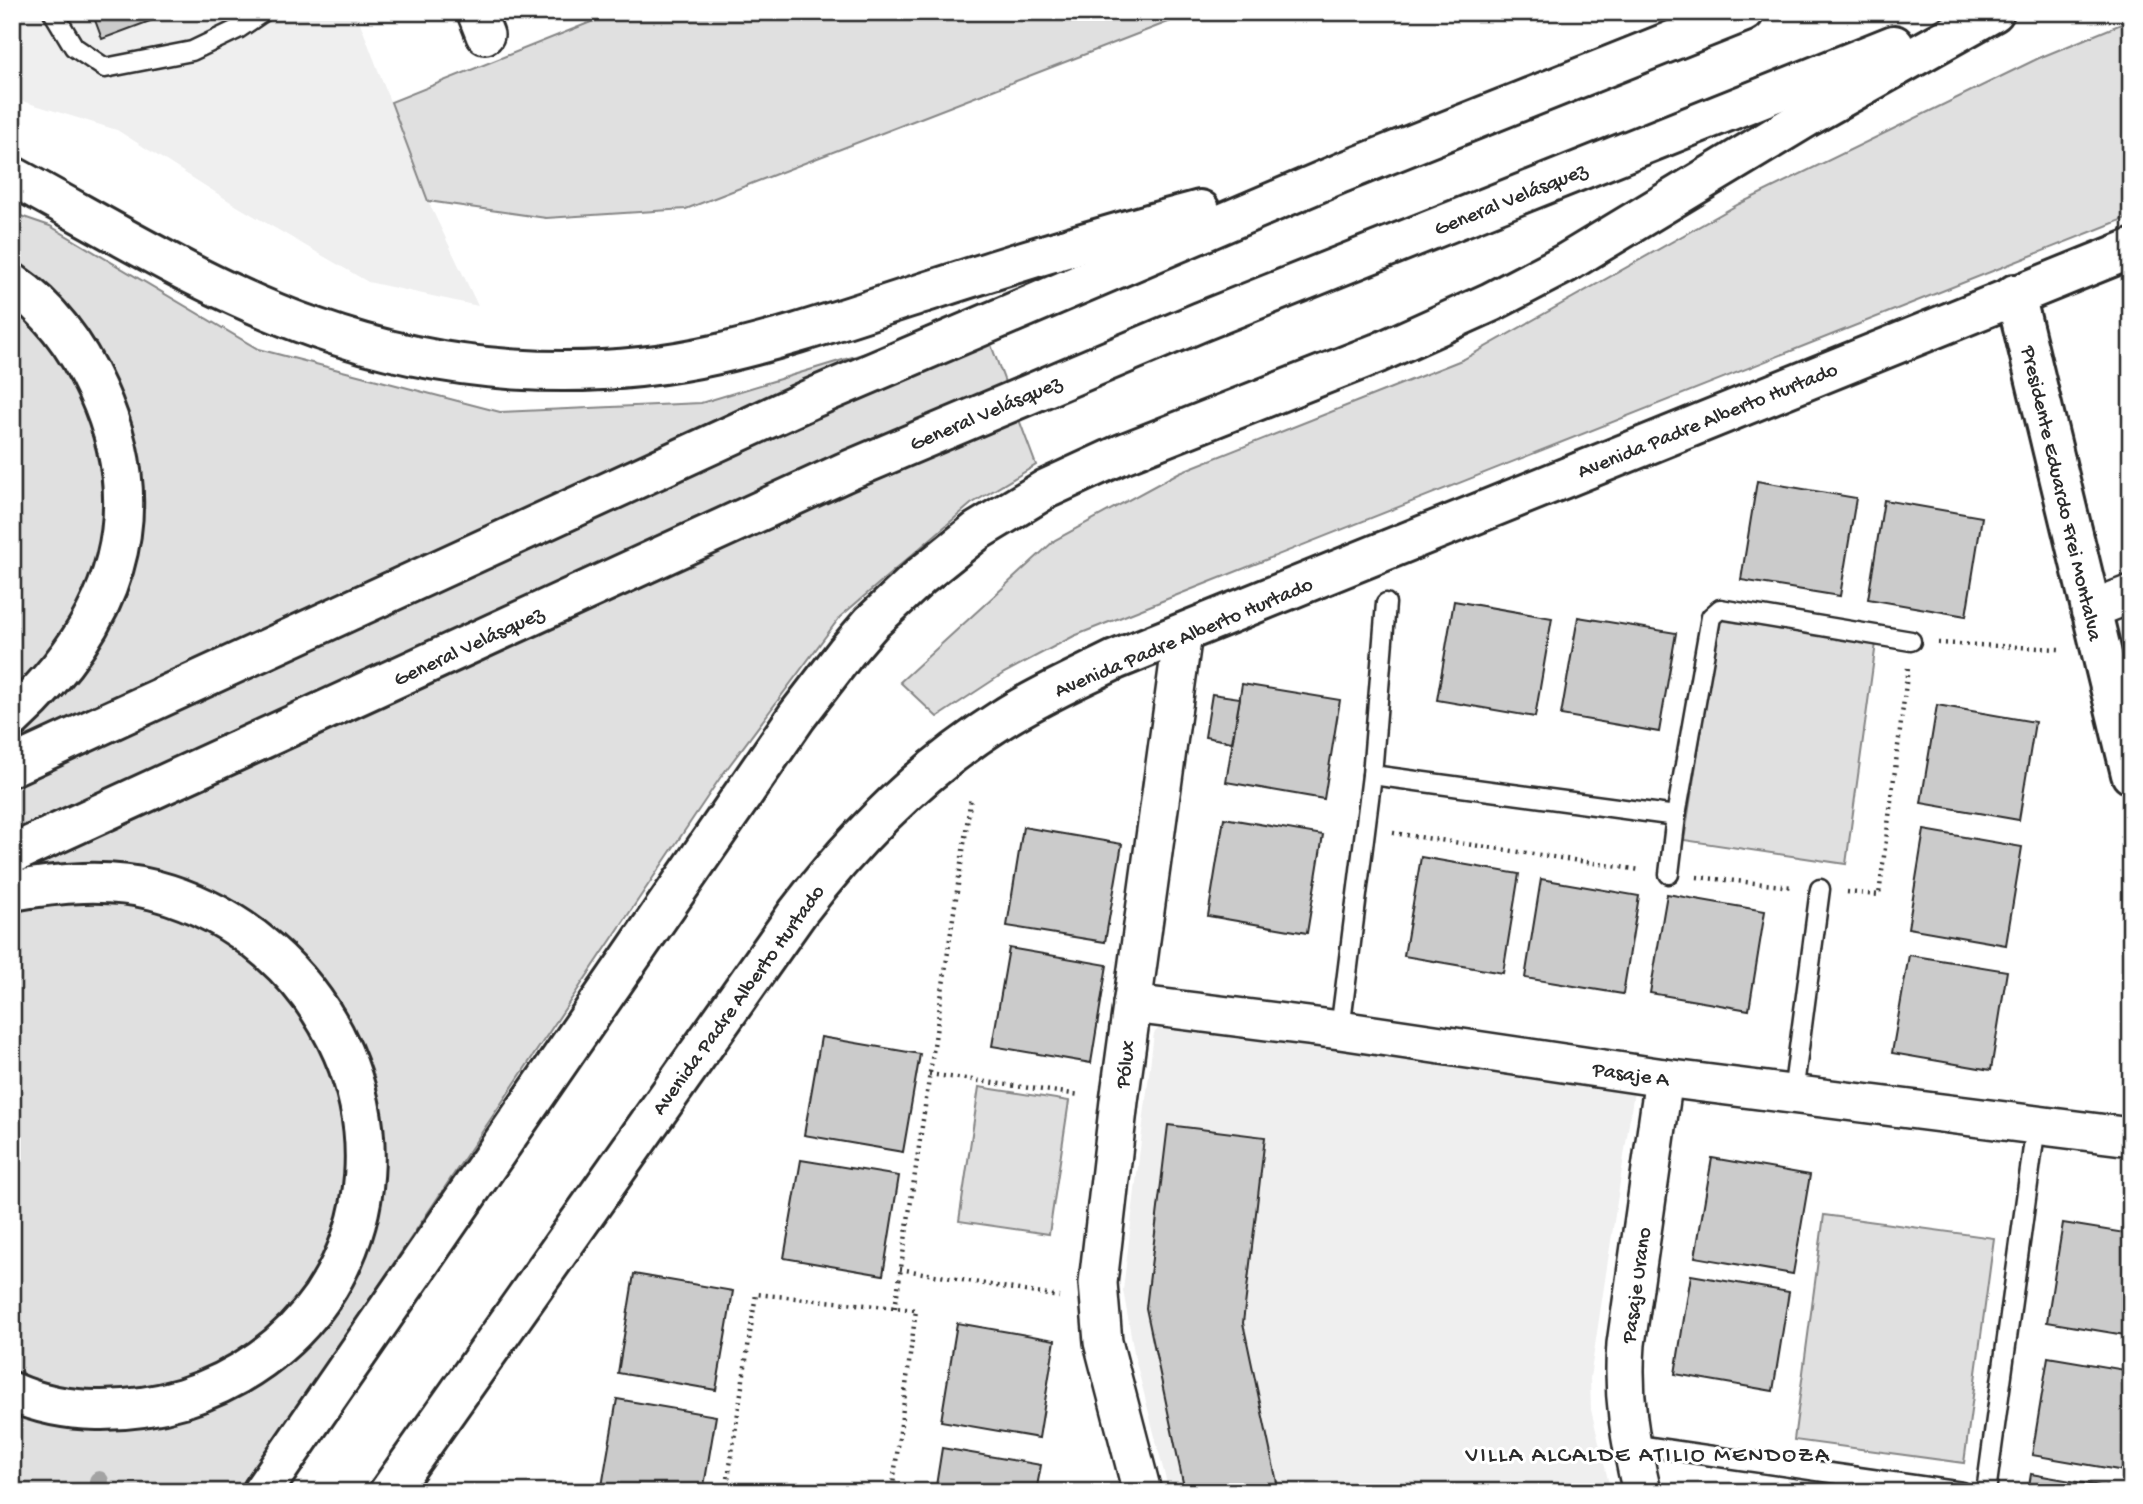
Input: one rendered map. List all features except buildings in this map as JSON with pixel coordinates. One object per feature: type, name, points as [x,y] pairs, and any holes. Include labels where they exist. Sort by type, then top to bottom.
[{"type":"main road","points":[[12,766],[808,400],[1341,173],[1744,12]]},
{"type":"main road","name":"General Velásquez","points":[[12,854],[845,472],[1200,321],[1976,12]]},
{"type":"main road","points":[[262,1492],[797,716],[846,651],[871,623],[921,576],[978,531],[1046,489],[1122,454],[1378,353],[1513,291],[1608,238],[1809,116],[1994,12]]},
{"type":"main road","points":[[12,176],[203,280],[258,306],[315,328],[398,352],[459,364],[562,372],[666,364],[768,342],[1025,261],[1341,173]]},
{"type":"main road","name":"Avenida Padre Alberto Hurtado","points":[[389,1492],[832,867],[870,825],[911,786],[954,752],[1049,692],[1115,660],[2131,248]]},
{"type":"main road","points":[[12,283],[47,313],[69,339],[87,368],[113,430],[121,462],[124,497],[122,530],[115,565],[103,601],[85,635],[62,665],[12,718]]},
{"type":"main road","name":"Presidente Eduardo Frei Montalva","points":[[2015,294],[2131,774]]},
{"type":"main road","points":[[12,891],[77,883],[117,884],[152,890],[186,900],[219,915],[250,934],[278,957],[303,985],[324,1015],[352,1077],[365,1143],[364,1182],[358,1218],[345,1254],[331,1283],[313,1310],[292,1334],[268,1355],[235,1376],[200,1393],[164,1404],[125,1410],[67,1408],[12,1392]]},
{"type":"street","points":[[2090,610],[2131,594]]},
{"type":"street","name":"Pólux","points":[[1142,1492],[1103,1342],[1098,1304],[1099,1262],[1183,633]]},
{"type":"street","name":"Pasaje A","points":[[1132,1004],[1340,1030],[1664,1078],[2131,1137]]},
{"type":"street","name":"Pasaje Urano","points":[[1642,1492],[1630,1444],[1624,1402],[1626,1345],[1664,1078]]},
{"type":"lane","points":[[53,12],[74,47],[105,68],[192,51],[238,29],[263,12]]},
{"type":"lane","points":[[1340,1030],[1372,775],[1386,603]]},
{"type":"lane","points":[[1670,874],[1676,816],[1711,617],[1720,609],[1911,641]]},
{"type":"lane","points":[[1372,775],[1676,816]]},
{"type":"lane","points":[[1793,1094],[1820,889]]},
{"type":"lane","points":[[1986,1492],[2036,1125]]},
{"type":"lane","points":[[1630,1444],[1962,1492]]},
{"type":"path","points":[[1364,829],[1670,874],[1879,895],[1911,641],[2100,651]]},
{"type":"path","points":[[895,1308],[971,796]]},
{"type":"path","points":[[929,1074],[1119,1101]]},
{"type":"path","points":[[900,1269],[1098,1304]]},
{"type":"path","points":[[726,1492],[756,1294],[916,1310],[892,1492]]},
{"type":"shaded area","points":[[12,12],[356,12],[428,201],[478,306],[368,282],[237,206],[117,130],[12,98]]},
{"type":"shaded area","points":[[616,12],[1194,12],[686,209],[546,218],[428,201],[391,102]]},
{"type":"shaded area","points":[[2131,20],[2131,216],[1074,636],[1004,673],[937,717],[900,682],[1055,540],[1180,472],[1464,359],[1739,204],[2039,58]]},
{"type":"shaded area","points":[[12,213],[50,226],[258,349],[500,412],[701,403],[981,318],[1036,465],[971,504],[840,617],[720,778],[240,1492],[12,1492]]},
{"type":"shaded area","points":[[1719,620],[1876,643],[1846,864],[1684,840]]},
{"type":"shaded area","points":[[1166,1022],[1634,1091],[1590,1378],[1591,1410],[1611,1492],[1169,1492],[1135,1358],[1123,1290],[1154,1033]]},
{"type":"shaded area","points":[[979,1087],[1069,1101],[1049,1234],[959,1221]]},
{"type":"shaded area","points":[[1824,1215],[1994,1238],[1964,1463],[1794,1440]]},
{"type":"district","name":"VILLA ALCALDE ATILIO MENDOZA","points":[[1648,1453]]}]
